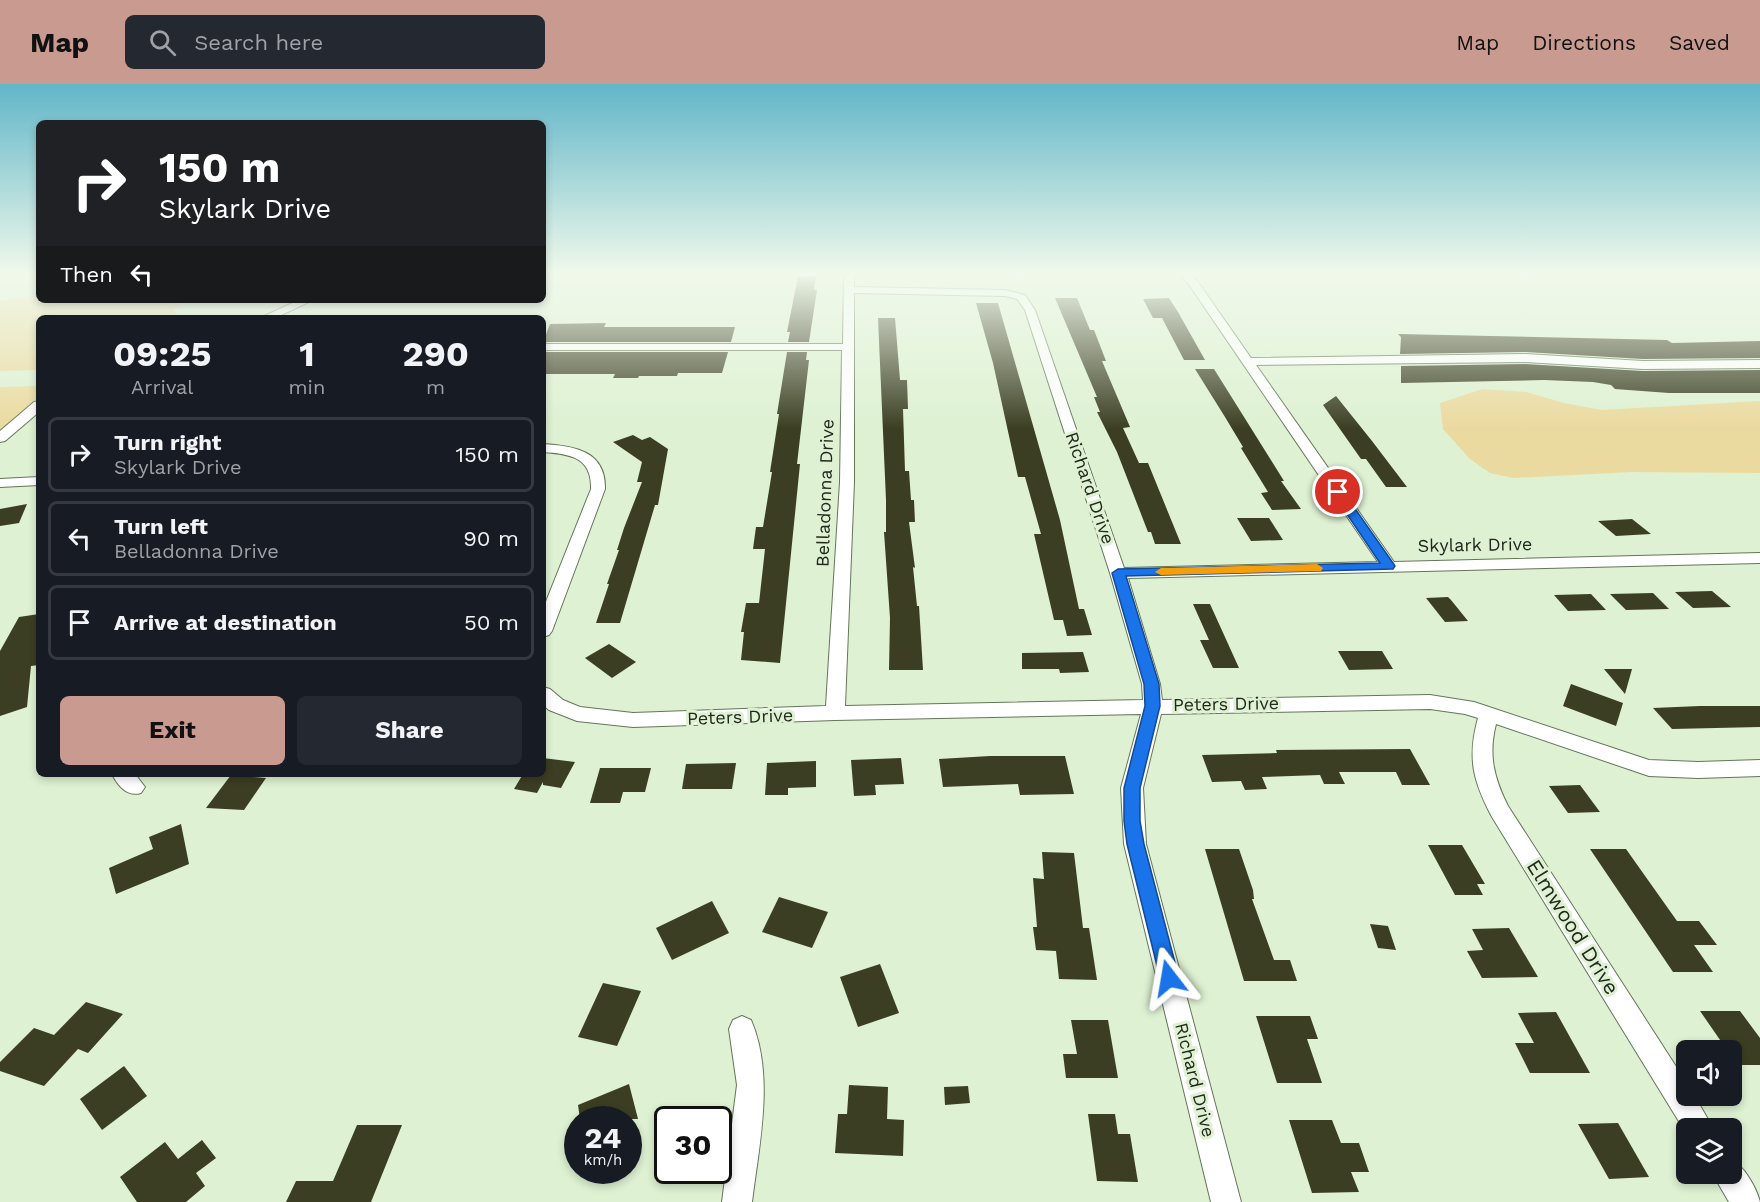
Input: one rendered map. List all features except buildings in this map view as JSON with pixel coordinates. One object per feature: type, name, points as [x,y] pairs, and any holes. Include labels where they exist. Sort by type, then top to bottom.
[{"type":"street","name":"Belladonna Drive","points":[[835,713],[847,482],[847,325]]},
{"type":"street","name":"Richard Drive","points":[[1035,325],[1146,661],[1153,706],[1132,788],[1135,844],[1226,1202]]},
{"type":"street","points":[[1223,325],[1389,566]]},
{"type":"street","points":[[546,347],[847,347]]},
{"type":"street","points":[[1248,362],[1526,358],[1655,365],[1760,364]]},
{"type":"street","points":[[0,438],[36,408]]},
{"type":"street","points":[[546,448],[560,449],[583,457],[592,463],[600,477],[598,489],[546,623]]},
{"type":"street","points":[[0,483],[36,481]]},
{"type":"street","name":"Skylark Drive","points":[[1118,573],[1760,558]]},
{"type":"street","name":"Peters Drive","points":[[546,697],[556,705],[577,714],[633,720],[835,713],[1412,701],[1450,704],[1489,715],[1649,768],[1698,770],[1760,768]]},
{"type":"street","name":"Elmwood Drive","points":[[1489,715],[1480,753],[1487,784],[1500,811],[1693,1118]]},
{"type":"street","points":[[737,1202],[751,1085],[742,1029]]},
{"type":"street","points":[[1734,1184],[1746,1202]]},
{"type":"shaded area","points":[[0,325],[36,325],[36,370],[0,371]]},
{"type":"shaded area","points":[[36,386],[36,404],[0,438],[0,387]]},
{"type":"shaded area","points":[[1482,389],[1526,392],[1564,403],[1602,410],[1760,401],[1760,473],[1632,472],[1513,478],[1490,473],[1470,459],[1443,429],[1440,403]]},
{"type":"slow traffic","points":[[1161,572],[1317,568]]},
{"type":"route","points":[[1169,978],[1135,844],[1132,821],[1132,788],[1153,706],[1151,684],[1118,573],[1389,566],[1338,492]]}]
